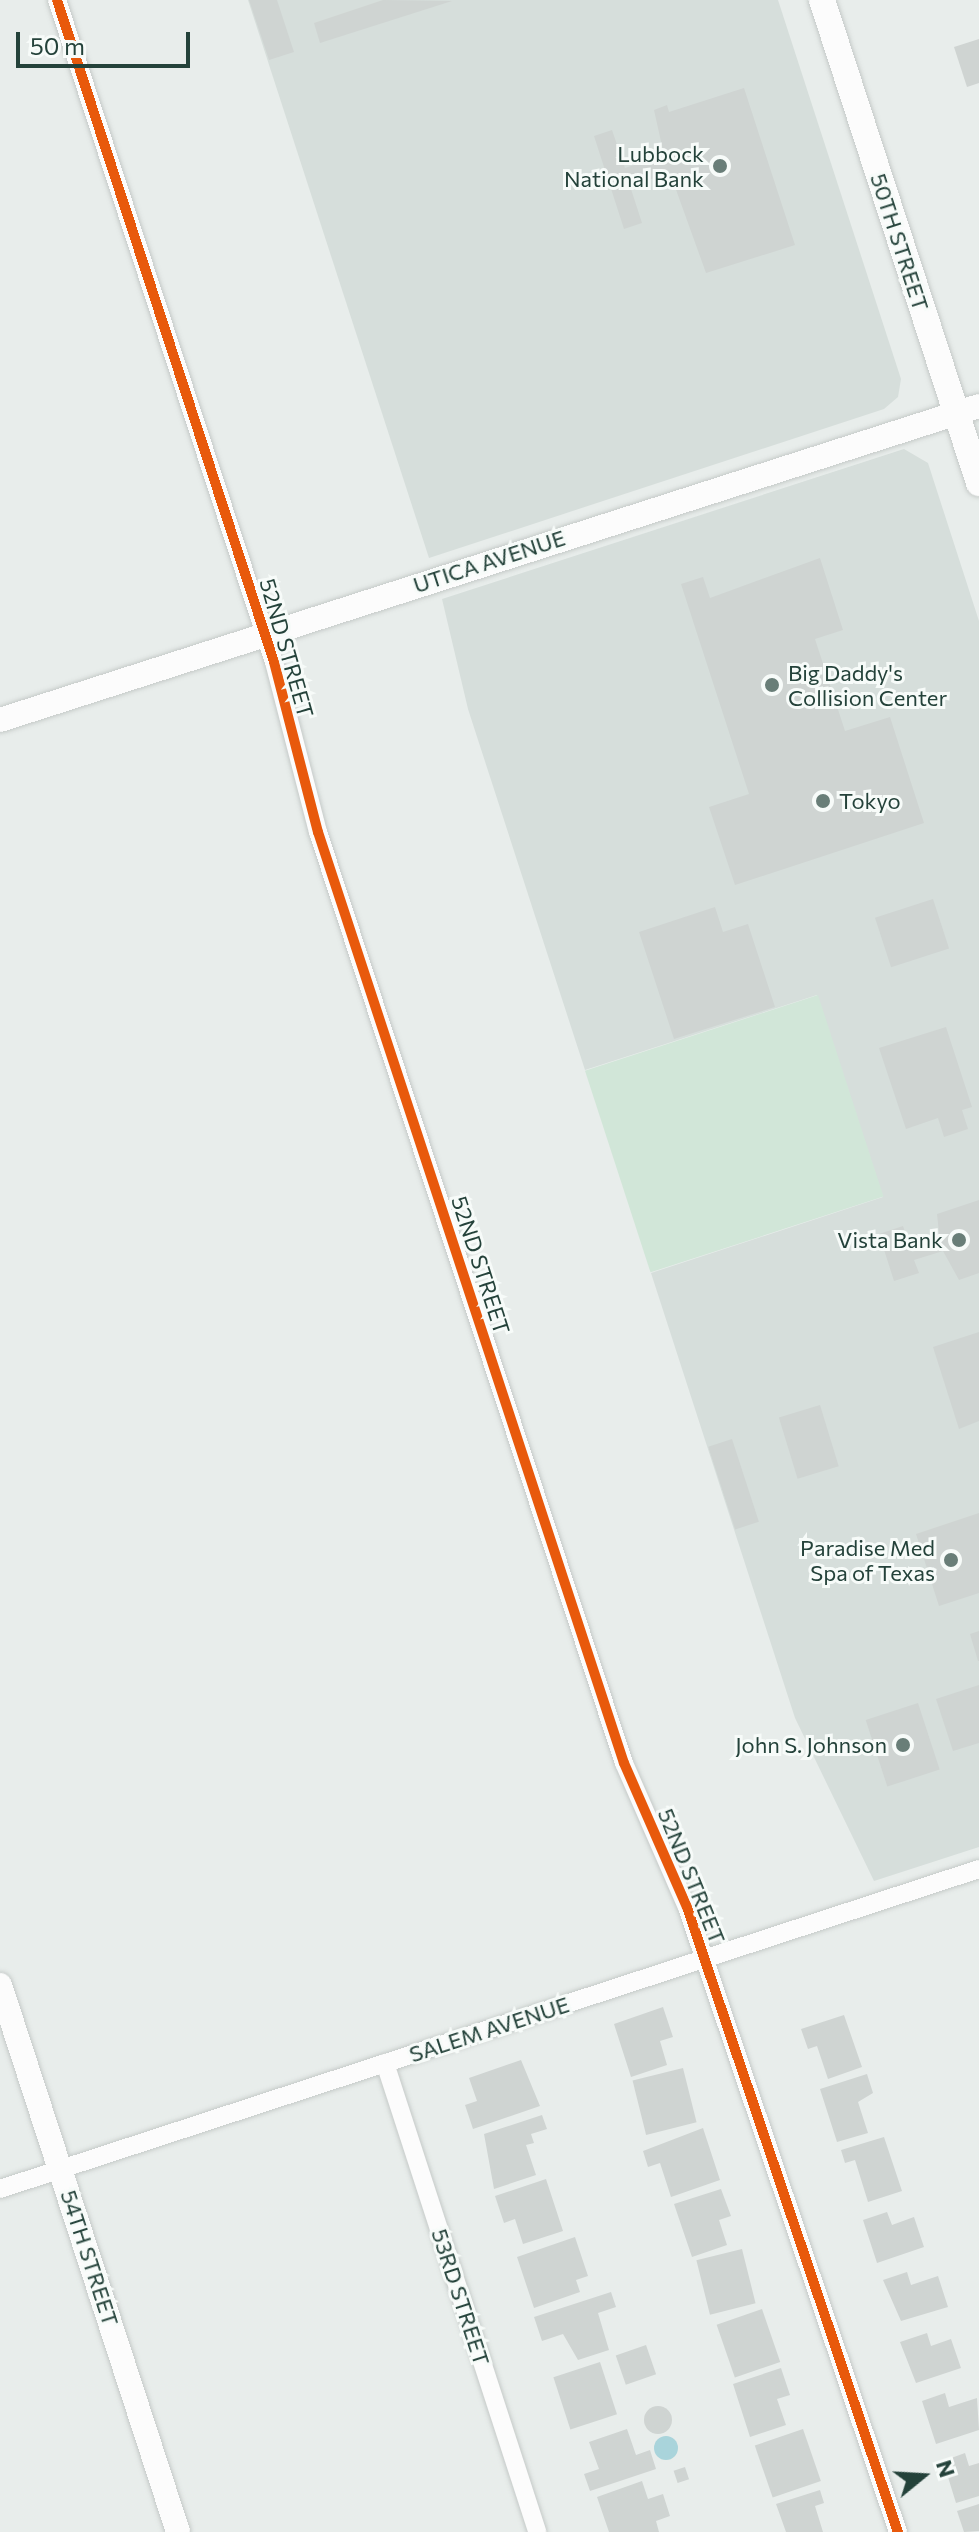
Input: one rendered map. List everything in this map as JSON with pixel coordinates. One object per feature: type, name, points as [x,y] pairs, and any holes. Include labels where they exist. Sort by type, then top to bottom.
[{"type":"main road","name":"50TH STREET","points":[[822,0],[968,410],[979,483]]},
{"type":"street","name":"52ND STREET","points":[[57,0],[264,634],[318,832],[621,1756],[704,1958],[898,2532]]},
{"type":"street","name":"UTICA AVENUE","points":[[0,720],[968,410]]},
{"type":"street","name":"SALEM AVENUE","points":[[0,2189],[979,1869]]},
{"type":"street","name":"54TH STREET","points":[[0,1985],[178,2532]]},
{"type":"street","name":"53RD STREET","points":[[385,2063],[537,2532]]},
{"type":"shaded area","points":[[248,0],[778,0],[901,379],[898,397],[884,409],[429,558]]},
{"type":"shaded area","points":[[904,449],[928,463],[979,621],[979,1847],[874,1881],[795,1718],[651,1273],[883,1197],[817,995],[585,1070],[468,709],[442,599]]},
{"type":"green space","points":[[818,995],[884,1197],[651,1272],[585,1071]]},
{"type":"water","points":[[666,2436],[675,2439],[678,2448],[675,2457],[666,2460],[657,2457],[654,2448],[657,2439]]},
{"type":"building","points":[[249,0],[277,0],[294,52],[269,60]]},
{"type":"building","points":[[383,0],[452,1],[320,43],[314,23]]},
{"type":"building","points":[[979,39],[979,83],[967,87],[954,47]]},
{"type":"building","name":"Lubbock National Bank","points":[[744,88],[795,245],[706,273],[670,173],[630,186],[642,223],[624,229],[594,136],[612,130],[625,168],[664,155],[654,110],[667,105],[669,112]]},
{"type":"building","points":[[820,558],[843,630],[815,639],[845,731],[890,717],[924,823],[735,885],[709,807],[749,794],[681,584],[703,577],[710,598]]},
{"type":"building","points":[[933,899],[949,948],[891,967],[875,918]]},
{"type":"building","points":[[715,907],[723,932],[748,924],[775,1007],[674,1039],[639,932]]},
{"type":"building","points":[[946,1027],[972,1107],[962,1110],[968,1129],[944,1137],[938,1118],[906,1129],[879,1048]]},
{"type":"building","name":"Vista Bank","points":[[979,1200],[979,1273],[959,1280],[943,1251],[914,1260],[919,1273],[894,1281],[879,1234],[903,1226],[912,1252],[940,1242],[937,1214]]},
{"type":"building","points":[[979,1332],[979,1421],[959,1429],[933,1347]]},
{"type":"building","points":[[820,1405],[839,1466],[798,1479],[779,1418]]},
{"type":"building","points":[[732,1439],[759,1522],[735,1529],[708,1447]]},
{"type":"building","name":"Paradise Med Spa of Texas","points":[[979,1513],[979,1593],[939,1606],[916,1534]]},
{"type":"building","points":[[979,1631],[979,1661],[978,1661],[970,1634]]},
{"type":"building","points":[[979,1685],[979,1743],[953,1751],[936,1699]]},
{"type":"building","name":"John S. Johnson","points":[[918,1703],[940,1770],[887,1787],[866,1720]]},
{"type":"building","points":[[663,2007],[673,2037],[660,2041],[667,2065],[631,2077],[614,2024]]},
{"type":"building","points":[[844,2015],[862,2067],[828,2079],[817,2046],[808,2049],[801,2029]]},
{"type":"building","points":[[521,2060],[540,2106],[473,2129],[465,2105],[477,2101],[469,2078]]},
{"type":"building","points":[[683,2068],[697,2122],[646,2135],[633,2081]]},
{"type":"building","points":[[867,2074],[873,2093],[858,2102],[868,2133],[837,2142],[820,2089]]},
{"type":"building","points":[[542,2115],[547,2129],[531,2134],[534,2143],[526,2145],[536,2175],[494,2189],[484,2134]]},
{"type":"building","points":[[703,2128],[720,2180],[671,2197],[660,2163],[648,2167],[643,2151]]},
{"type":"building","points":[[884,2137],[902,2191],[868,2202],[855,2160],[845,2163],[841,2150]]},
{"type":"building","points":[[546,2179],[563,2231],[523,2244],[515,2219],[504,2223],[495,2196]]},
{"type":"building","points":[[721,2189],[731,2216],[719,2220],[727,2245],[692,2257],[674,2204]]},
{"type":"building","points":[[887,2212],[892,2225],[914,2217],[924,2247],[877,2263],[863,2220]]},
{"type":"building","points":[[575,2237],[588,2276],[576,2280],[580,2292],[534,2308],[517,2257]]},
{"type":"building","points":[[742,2249],[756,2303],[710,2315],[696,2260]]},
{"type":"building","points":[[907,2272],[911,2285],[938,2276],[948,2307],[901,2321],[883,2280]]},
{"type":"building","points":[[611,2292],[616,2307],[598,2313],[609,2350],[578,2360],[563,2334],[542,2341],[534,2317]]},
{"type":"building","points":[[762,2309],[780,2362],[735,2378],[717,2325]]},
{"type":"building","points":[[927,2333],[931,2346],[951,2339],[961,2368],[916,2383],[900,2342]]},
{"type":"building","points":[[646,2345],[656,2374],[626,2385],[616,2355]]},
{"type":"building","points":[[600,2362],[617,2414],[570,2429],[553,2377]]},
{"type":"building","points":[[781,2368],[790,2395],[777,2399],[786,2425],[750,2437],[733,2384]]},
{"type":"building","points":[[945,2393],[949,2407],[977,2398],[979,2430],[936,2444],[922,2401]]},
{"type":"building","points":[[658,2406],[668,2410],[672,2420],[668,2430],[658,2434],[648,2430],[644,2420],[648,2410]]},
{"type":"building","points":[[627,2429],[636,2455],[650,2450],[656,2469],[590,2491],[584,2474],[599,2469],[589,2442]]},
{"type":"building","points":[[803,2429],[821,2481],[773,2498],[755,2446]]},
{"type":"building","points":[[965,2453],[969,2466],[979,2463],[979,2496],[956,2503],[943,2461]]},
{"type":"building","points":[[685,2467],[689,2479],[678,2483],[674,2471]]},
{"type":"building","points":[[642,2481],[648,2499],[663,2494],[670,2516],[656,2521],[659,2532],[609,2532],[597,2497]]},
{"type":"building","points":[[820,2490],[824,2503],[815,2506],[823,2532],[786,2532],[776,2504]]},
{"type":"building","points":[[979,2504],[979,2531],[964,2532],[957,2511]]},
{"type":"cycle path","points":[[57,0],[274,662],[318,832],[624,1763],[687,1907],[898,2532]]},
{"type":"place","name":"Lubbock National Bank","points":[[720,166]]},
{"type":"place","name":"Big Daddy's Collision Center","points":[[772,685]]},
{"type":"place","name":"Tokyo","points":[[823,801]]},
{"type":"place","name":"Vista Bank","points":[[959,1240]]},
{"type":"place","name":"Paradise Med Spa of Texas","points":[[951,1560]]},
{"type":"place","name":"John S. Johnson","points":[[903,1745]]}]
